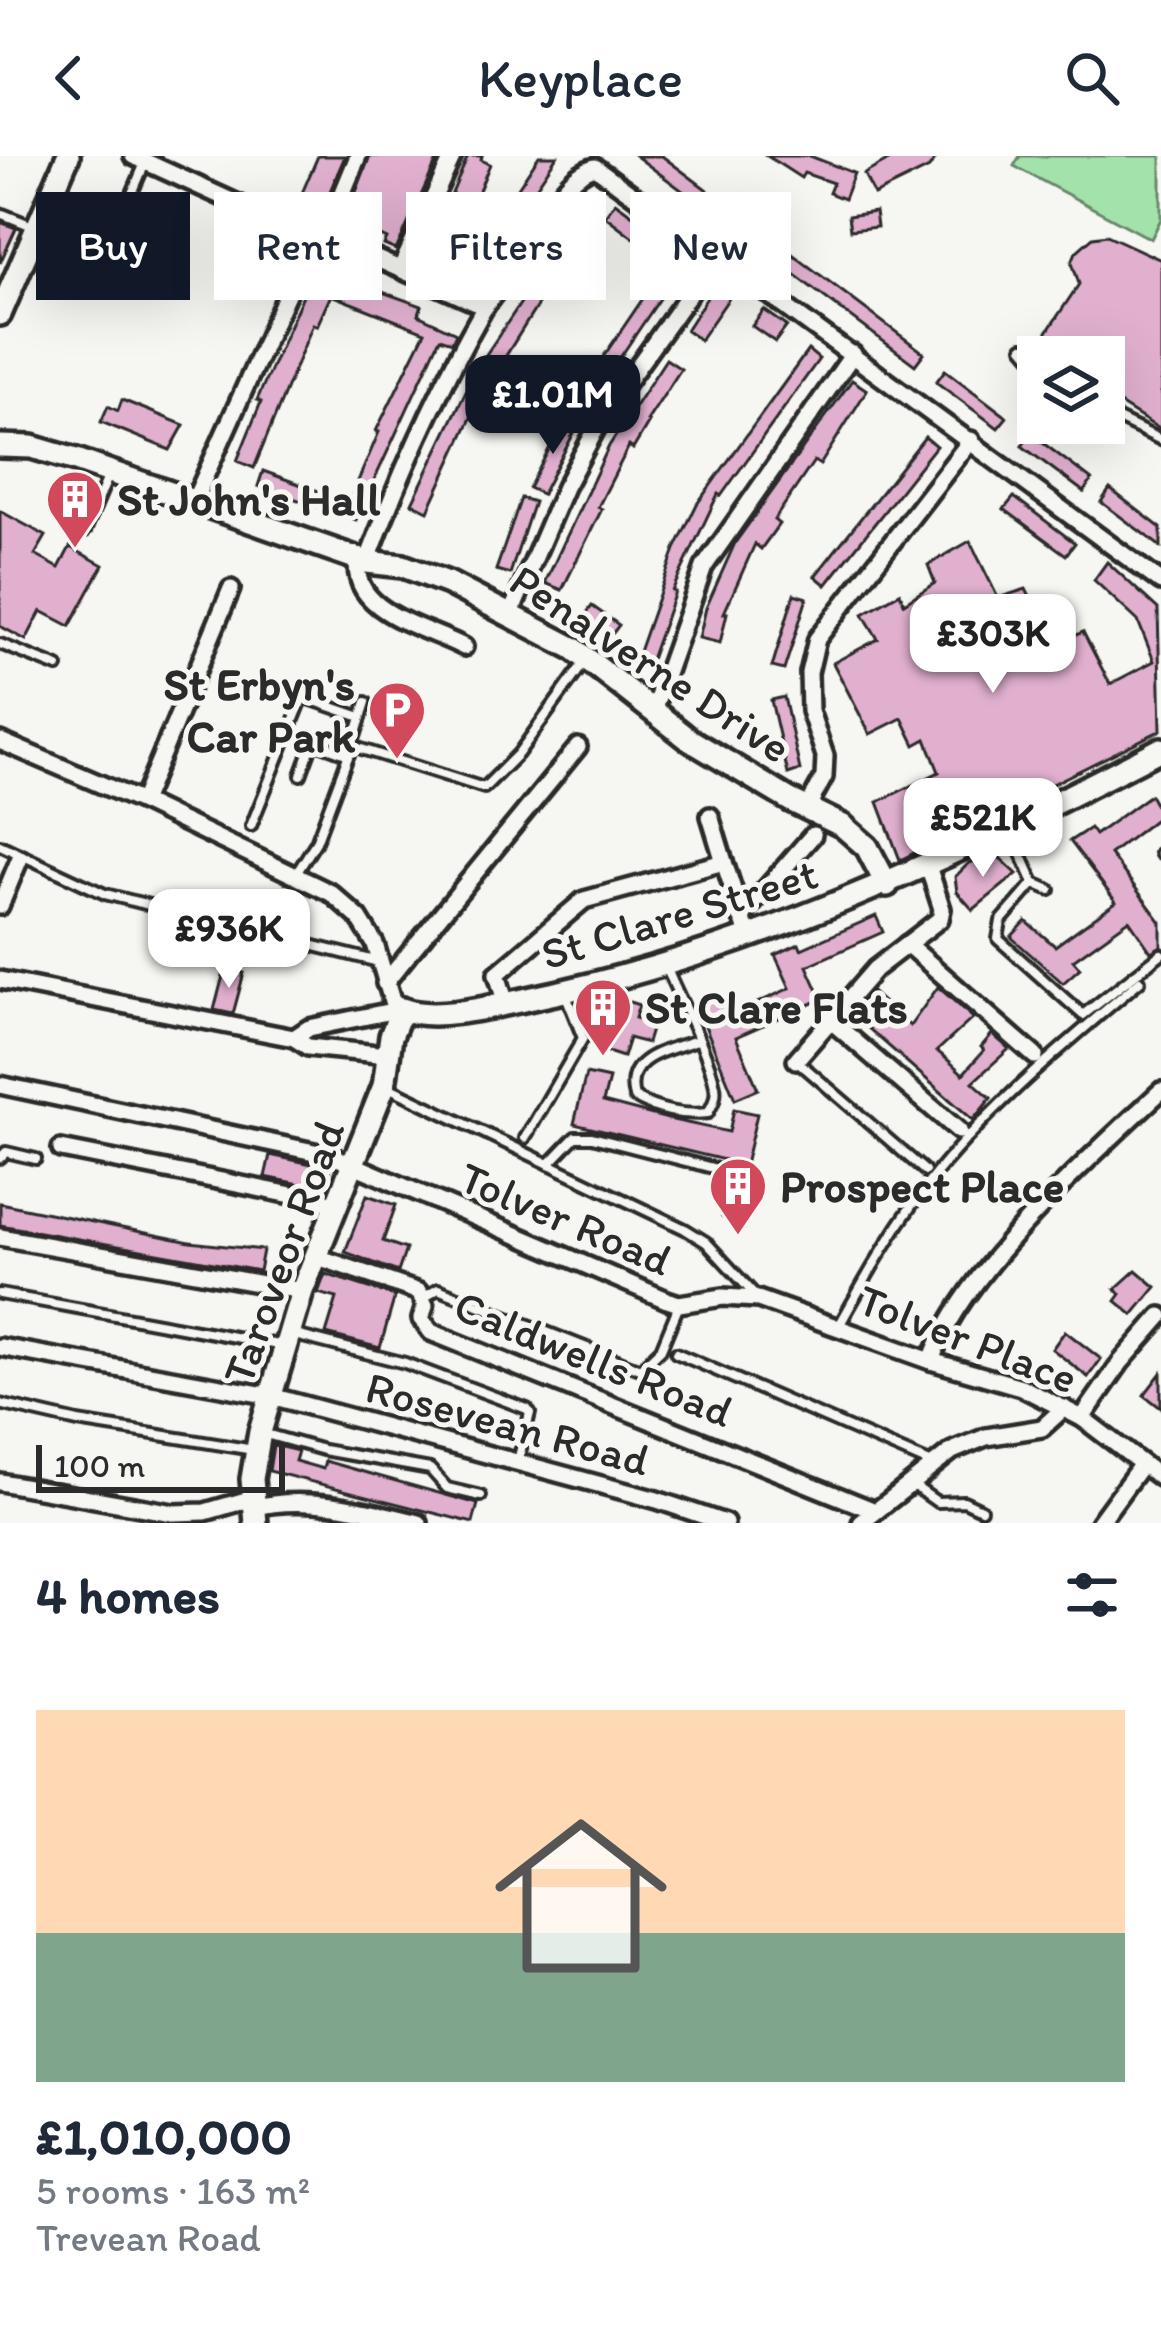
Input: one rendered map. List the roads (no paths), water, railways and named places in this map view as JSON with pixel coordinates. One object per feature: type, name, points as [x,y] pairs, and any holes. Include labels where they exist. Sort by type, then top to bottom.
[{"type":"street","points":[[52,192],[68,156]]},
{"type":"street","points":[[344,192],[358,156]]},
{"type":"street","points":[[401,268],[453,156]]},
{"type":"street","points":[[139,159],[214,193]]},
{"type":"street","points":[[464,646],[373,603],[360,590],[355,576],[485,307],[567,187],[582,170],[595,167],[630,192]]},
{"type":"street","points":[[0,314],[36,228]]},
{"type":"street","points":[[382,260],[485,307]]},
{"type":"street","points":[[194,501],[284,300]]},
{"type":"street","points":[[511,613],[565,487],[604,414],[685,300]]},
{"type":"street","points":[[779,300],[1161,582]]},
{"type":"street","points":[[653,711],[704,567],[853,354]]},
{"type":"street","points":[[807,808],[824,777],[825,756],[811,711],[809,674],[817,639],[971,440]]},
{"type":"street","name":"Penalverne Drive","points":[[0,446],[32,447],[362,560],[403,566],[511,613],[587,659],[690,740],[843,826],[867,847],[887,885]]},
{"type":"street","points":[[142,802],[231,589]]},
{"type":"street","points":[[0,741],[142,802],[331,893],[359,919],[375,944],[381,962],[377,984]]},
{"type":"street","points":[[377,984],[578,747]]},
{"type":"street","name":"St Clare Street","points":[[402,1010],[426,1015],[506,1004],[665,965],[745,927],[887,885],[1010,828],[1161,749]]},
{"type":"street","points":[[710,817],[745,927]]},
{"type":"street","points":[[745,927],[813,835]]},
{"type":"street","points":[[0,906],[20,858]]},
{"type":"street","points":[[506,1004],[497,974],[584,900],[724,862]]},
{"type":"street","points":[[796,1060],[874,969],[940,919],[942,908],[928,866]]},
{"type":"street","points":[[907,944],[1035,1056]]},
{"type":"street","points":[[0,980],[294,1038],[308,1047],[388,1055]]},
{"type":"street","points":[[377,984],[402,1010]]},
{"type":"street","points":[[294,1038],[309,1028],[402,1010]]},
{"type":"street","name":"Taroveor Road","points":[[254,1510],[258,1442],[302,1291],[384,1085],[395,1019],[402,1010]]},
{"type":"street","points":[[829,1018],[959,1131]]},
{"type":"street","name":"Tolver Road","points":[[0,1084],[333,1156],[679,1304],[758,1299]]},
{"type":"street","points":[[931,1361],[958,1310],[1017,1234],[1161,1090]]},
{"type":"street","points":[[61,1149],[337,1204]]},
{"type":"street","points":[[0,1237],[302,1291]]},
{"type":"street","name":"Caldwells Road","points":[[315,1256],[419,1292],[421,1319],[431,1332],[868,1517]]},
{"type":"street","name":"Tolver Place","points":[[758,1299],[931,1361],[1021,1387],[1082,1418],[1161,1478]]},
{"type":"street","points":[[1082,1418],[1161,1316]]},
{"type":"street","name":"Rosevean Road","points":[[0,1346],[272,1396],[656,1500],[724,1523]]},
{"type":"street","points":[[868,1517],[932,1464],[986,1437],[1042,1428],[1064,1408]]},
{"type":"street","points":[[1099,1523],[1142,1464]]},
{"type":"street","points":[[0,1483],[173,1513],[254,1510],[276,1502],[419,1523]]},
{"type":"lane","points":[[130,192],[139,159]]},
{"type":"lane","points":[[0,213],[36,228]]},
{"type":"lane","points":[[1125,422],[1161,440]]},
{"type":"lane","points":[[85,531],[110,472]]},
{"type":"lane","points":[[0,644],[58,668]]},
{"type":"lane","points":[[289,734],[484,788],[518,754],[587,659]]},
{"type":"lane","points":[[251,826],[303,698],[361,718]]},
{"type":"lane","points":[[296,874],[316,842],[366,702]]},
{"type":"lane","points":[[301,775],[313,742]]},
{"type":"lane","points":[[1010,828],[1034,883],[1050,890]]},
{"type":"lane","points":[[0,845],[105,894],[381,962]]},
{"type":"lane","points":[[1034,883],[1001,921],[998,939],[1083,1015],[1161,954]]},
{"type":"lane","points":[[665,965],[697,1040],[716,1089],[715,1102],[708,1113],[691,1115],[634,1097],[630,1082],[642,1061],[697,1040]]},
{"type":"lane","points":[[838,1327],[884,1247],[966,1138],[1140,981]]},
{"type":"lane","points":[[525,1138],[583,1038],[564,992]]},
{"type":"lane","points":[[796,1060],[925,1171]]},
{"type":"lane","points":[[384,1085],[706,1242],[758,1299]]},
{"type":"lane","points":[[549,1164],[574,1137],[592,1137],[740,1175]]},
{"type":"lane","points":[[0,1158],[6,1152],[36,1159]]},
{"type":"lane","points":[[423,1298],[438,1288],[640,1369],[661,1349],[679,1304]]},
{"type":"lane","points":[[0,1294],[405,1363],[527,1408],[530,1413],[518,1462]]},
{"type":"lane","points":[[676,1353],[932,1464]]},
{"type":"lane","points":[[0,1404],[78,1422],[322,1450],[430,1469],[447,1488],[481,1496]]},
{"type":"lane","points":[[909,1482],[937,1502],[964,1501],[981,1510]]},
{"type":"place","name":"St John's Hall","points":[[75,550]]},
{"type":"place","name":"St Erbyn's Car Park","points":[[397,761]]},
{"type":"place","name":"St Clare Flats","points":[[603,1058]]},
{"type":"place","name":"Prospect Place","points":[[738,1237]]}]
